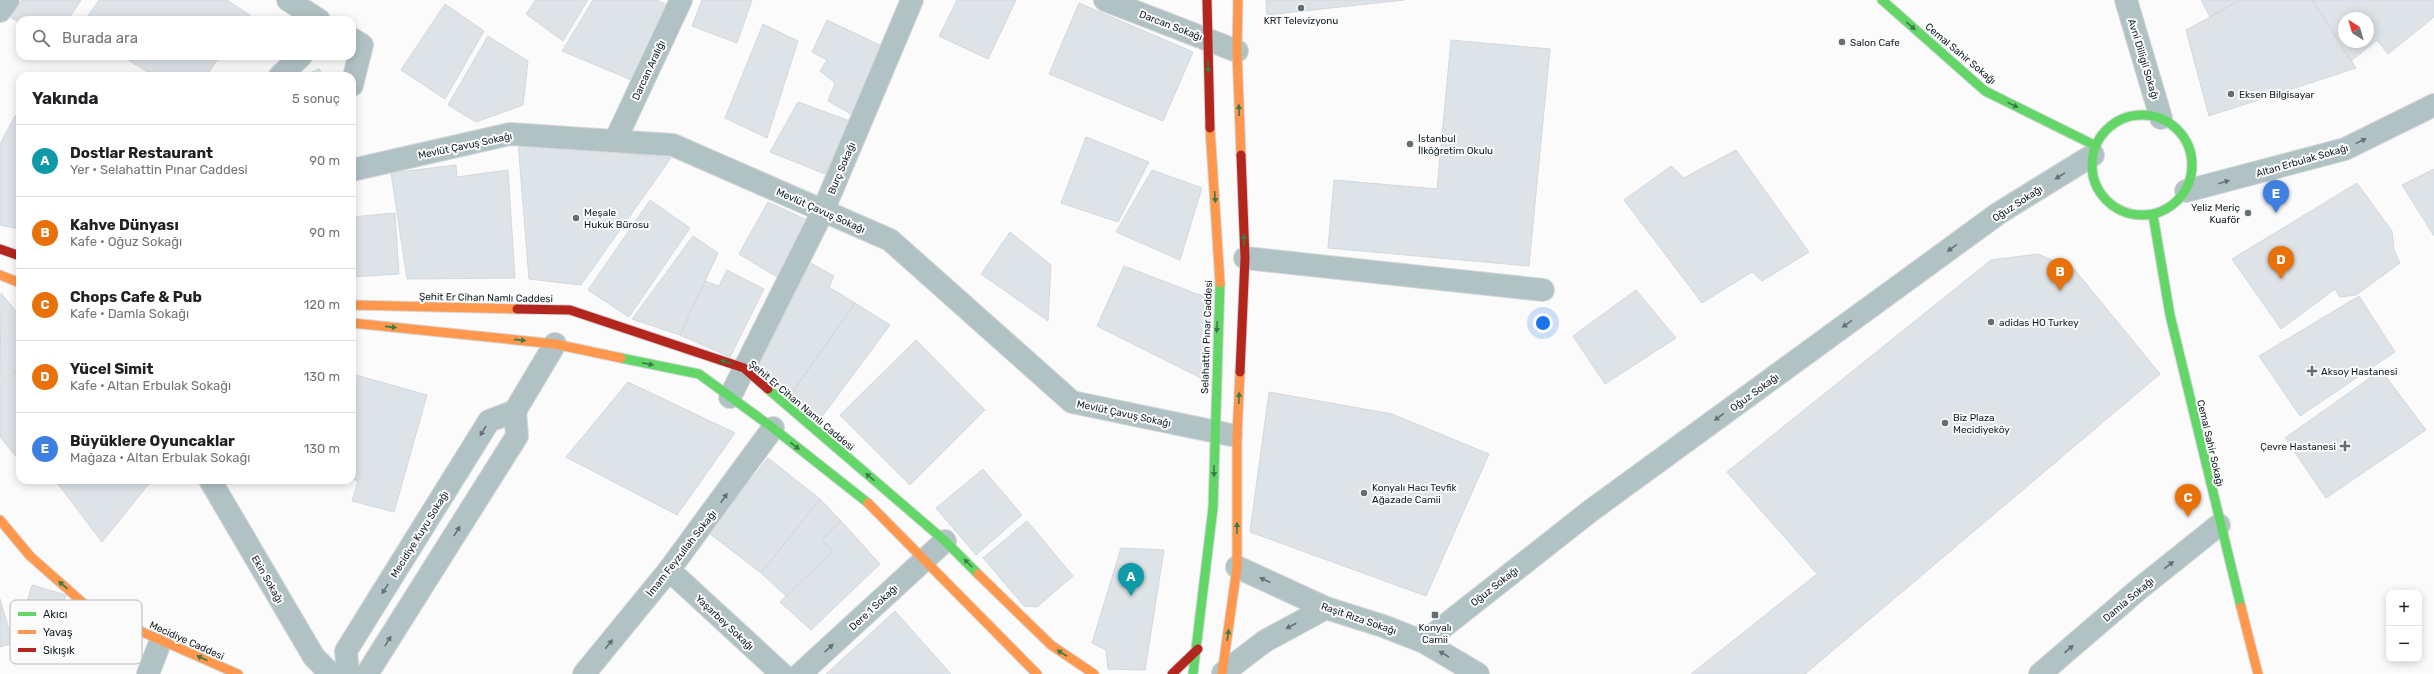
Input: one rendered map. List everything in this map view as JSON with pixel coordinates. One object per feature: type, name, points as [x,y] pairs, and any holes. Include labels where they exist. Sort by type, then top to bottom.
[{"type":"street","points":[[0,11],[8,0]]},
{"type":"street","points":[[288,0],[313,16]]},
{"type":"street","name":"Darcan Aralığı","points":[[615,141],[681,0]]},
{"type":"street","name":"Burç Sokağı","points":[[730,397],[823,211],[912,0]]},
{"type":"street","name":"Darcan Sokağı","points":[[1105,0],[1237,51]]},
{"type":"street","name":"Selahattin Pınar Caddesi","points":[[1194,674],[1213,508],[1214,421],[1220,276],[1209,111],[1208,0]]},
{"type":"street","points":[[1222,674],[1237,567],[1237,436],[1245,258],[1237,51],[1238,0]]},
{"type":"street","name":"Cemal Sahir Sokağı","points":[[1882,0],[1985,91],[2095,150]]},
{"type":"street","name":"Avni Dilligil Sokağı","points":[[2126,0],[2162,118]]},
{"type":"street","points":[[284,72],[298,60]]},
{"type":"street","points":[[354,72],[355,60]]},
{"type":"street","name":"Altan Erbulak Sokağı","points":[[2186,191],[2345,149],[2434,105]]},
{"type":"street","points":[[2132,115],[2147,115],[2162,118],[2174,125],[2184,136],[2191,149],[2193,163],[2191,178],[2186,191],[2177,202],[2153,215],[2136,215],[2120,210],[2107,201],[2097,188],[2092,172],[2095,150],[2107,129],[2118,121],[2132,115]]},
{"type":"street","name":"Mevlüt Çavuş Sokağı","points":[[356,169],[510,134],[673,145],[890,240],[1072,402],[1190,426]]},
{"type":"street","name":"Oğuz Sokağı","points":[[1424,642],[1589,512],[1987,222],[2095,150]]},
{"type":"street","name":"Cemal Sahir Sokağı","points":[[2153,215],[2170,315],[2219,526],[2258,674]]},
{"type":"street","points":[[0,249],[16,255]]},
{"type":"street","points":[[1245,258],[1543,290]]},
{"type":"street","points":[[0,275],[16,281]]},
{"type":"street","name":"Şehit Er Cihan Namlı Caddesi","points":[[356,305],[570,310],[744,368],[945,541],[1050,645],[1094,674]]},
{"type":"street","points":[[356,323],[554,344],[698,374],[773,428],[872,506],[926,558],[1037,674]]},
{"type":"street","points":[[1217,345],[1241,343]]},
{"type":"street","points":[[367,674],[517,436],[515,411],[554,344]]},
{"type":"street","name":"Mecidiye Kuyu Sokağı","points":[[348,674],[346,651],[489,421],[515,411]]},
{"type":"street","points":[[1190,426],[1214,421],[1237,436]]},
{"type":"street","points":[[1190,426],[1214,452]]},
{"type":"street","name":"İmam Feyzullah Sokağı","points":[[584,674],[669,570],[773,428]]},
{"type":"street","name":"Ekin Sokağı","points":[[212,484],[314,657],[331,674]]},
{"type":"street","name":"Mecidiye Caddesi","points":[[0,520],[30,556],[80,600]]},
{"type":"street","name":"Damla Sokağı","points":[[2040,674],[2139,589],[2219,526]]},
{"type":"street","name":"Dere 1 Sokağı","points":[[800,674],[945,541]]},
{"type":"street","name":"Raşit Rıza Sokağı","points":[[1237,567],[1326,608],[1384,626],[1424,642],[1478,674]]},
{"type":"street","name":"Yaşarbey Sokağı","points":[[669,570],[782,674]]},
{"type":"street","points":[[1222,674],[1265,641],[1326,608]]},
{"type":"street","name":"Mecidiye Caddesi","points":[[142,632],[238,674]]},
{"type":"street","points":[[148,674],[161,640]]},
{"type":"street","points":[[1172,674],[1198,649]]},
{"type":"building","points":[[22,0],[81,0],[71,16],[16,16],[16,21],[10,17]]},
{"type":"building","points":[[99,0],[227,0],[250,15],[249,16],[88,16]]},
{"type":"building","points":[[536,0],[588,0],[563,41],[526,14]]},
{"type":"building","points":[[593,0],[657,0],[667,5],[634,81],[562,51]]},
{"type":"building","points":[[702,0],[752,0],[737,43],[692,26]]},
{"type":"building","points":[[957,0],[1016,0],[988,59],[939,36]]},
{"type":"building","name":"KRT Televizyonu","points":[[1266,0],[1404,0],[1267,15]]},
{"type":"building","points":[[2201,0],[2239,0],[2210,17]]},
{"type":"building","points":[[2241,0],[2312,0],[2338,40],[2338,48],[2343,48],[2356,68],[2209,116],[2186,30]]},
{"type":"building","points":[[2312,0],[2434,0],[2434,17],[2388,54],[2377,40],[2374,42],[2374,12],[2338,12],[2338,41]]},
{"type":"building","points":[[1079,3],[1193,52],[1163,121],[1049,74]]},
{"type":"building","points":[[445,4],[484,31],[445,99],[401,70]]},
{"type":"building","points":[[827,20],[884,47],[856,117],[828,101],[835,83],[820,71],[827,60],[812,52]]},
{"type":"building","points":[[763,24],[798,41],[767,138],[725,118]]},
{"type":"building","points":[[488,36],[528,61],[523,105],[476,122],[448,105]]},
{"type":"building","points":[[1451,40],[1550,49],[1529,266],[1328,248],[1334,180],[1437,189]]},
{"type":"building","points":[[2343,48],[2367,48],[2351,61]]},
{"type":"building","points":[[128,60],[217,60],[209,72],[148,72]]},
{"type":"building","points":[[319,69],[321,72],[312,72]]},
{"type":"building","points":[[798,102],[850,121],[825,174],[770,152]]},
{"type":"building","points":[[16,116],[16,228],[0,225],[0,144]]},
{"type":"building","points":[[1086,137],[1149,162],[1118,222],[1061,203]]},
{"type":"building","name":"Meşale Hukuk Bürosu","points":[[518,142],[671,158],[581,285],[529,279]]},
{"type":"building","points":[[1736,150],[1809,252],[1762,281],[1752,272],[1702,303],[1624,200],[1671,166],[1684,178]]},
{"type":"building","points":[[456,165],[457,177],[508,170],[515,278],[407,279],[391,173]]},
{"type":"building","points":[[2434,169],[2434,236],[2402,185]]},
{"type":"building","points":[[1152,170],[1202,188],[1180,260],[1116,232]]},
{"type":"building","points":[[2357,183],[2392,231],[2394,250],[2400,263],[2356,295],[2340,297],[2335,289],[2281,329],[2232,259]]},
{"type":"building","points":[[650,200],[690,228],[629,317],[588,290]]},
{"type":"building","points":[[768,202],[807,220],[777,277],[739,254]]},
{"type":"building","points":[[395,213],[399,274],[356,277],[356,217]]},
{"type":"building","points":[[1010,232],[1051,265],[1048,321],[981,274]]},
{"type":"building","points":[[693,236],[718,253],[680,335],[632,319]]},
{"type":"building","name":"Biz Plaza Mecidiyeköy","points":[[2038,254],[2075,270],[2160,374],[1805,674],[1691,674],[1817,574],[1727,472],[1991,260]]},
{"type":"building","points":[[809,262],[834,276],[829,287],[855,303],[791,394],[755,371]]},
{"type":"building","points":[[1124,266],[1213,300],[1203,379],[1097,326]]},
{"type":"building","points":[[727,270],[764,289],[730,357],[680,335],[705,281],[719,286]]},
{"type":"building","points":[[1636,290],[1676,338],[1605,384],[1573,336]]},
{"type":"building","points":[[1,293],[16,311],[16,370],[0,383]]},
{"type":"building","points":[[2359,296],[2395,352],[2300,416],[2259,356]]},
{"type":"building","points":[[855,303],[890,325],[821,418],[791,394]]},
{"type":"building","points":[[916,340],[985,410],[910,485],[840,415]]},
{"type":"building","points":[[2381,370],[2426,430],[2326,498],[2285,438]]},
{"type":"building","points":[[16,371],[16,457],[0,437],[0,385]]},
{"type":"building","points":[[356,375],[427,395],[394,512],[352,501],[358,481],[356,480]]},
{"type":"building","points":[[628,382],[735,433],[677,515],[566,457]]},
{"type":"building","name":"Konyalı Hacı Tevfik Ağazade Camii","points":[[1269,392],[1392,414],[1489,454],[1426,596],[1250,532]]},
{"type":"building","points":[[768,458],[820,499],[761,573],[709,533]]},
{"type":"building","points":[[983,469],[1022,515],[976,555],[936,508]]},
{"type":"building","points":[[58,484],[149,484],[102,542]]},
{"type":"building","points":[[820,499],[841,521],[821,540],[833,551],[786,596],[761,573]]},
{"type":"building","points":[[841,521],[880,564],[811,630],[780,602],[833,551],[821,540]]},
{"type":"building","points":[[1027,521],[1073,576],[1037,607],[1024,606],[983,558]]},
{"type":"building","points":[[1121,548],[1164,550],[1145,670],[1108,669],[1106,650],[1092,643]]},
{"type":"building","points":[[32,585],[66,595],[64,600],[28,600]]},
{"type":"building","points":[[0,599],[10,633],[10,644],[0,647]]},
{"type":"building","points":[[895,611],[951,674],[826,674]]},
{"type":"traffic: fast","points":[[1882,0],[1985,91],[2096,146]]},
{"type":"traffic: fast","points":[[2142,115],[2161,119],[2178,129],[2188,146],[2192,165],[2188,184],[2178,201],[2161,211],[2142,215],[2123,211],[2106,201],[2096,184],[2092,165],[2096,146],[2106,129],[2123,119],[2142,115]]},
{"type":"traffic: fast","points":[[2153,215],[2170,315],[2241,607]]},
{"type":"traffic: fast","points":[[1193,674],[1213,508],[1220,283]]},
{"type":"traffic: fast","points":[[621,358],[699,374],[773,428],[868,503]]},
{"type":"traffic: fast","points":[[768,389],[945,541],[978,574]]},
{"type":"traffic: slow","points":[[1238,0],[1237,51],[1241,155]]},
{"type":"traffic: slow","points":[[1210,128],[1220,283]]},
{"type":"traffic: slow","points":[[0,275],[16,281]]},
{"type":"traffic: slow","points":[[356,305],[517,309]]},
{"type":"traffic: slow","points":[[356,323],[555,344],[621,358]]},
{"type":"traffic: slow","points":[[1222,674],[1237,567],[1237,436],[1240,372]]},
{"type":"traffic: slow","points":[[868,503],[1037,674]]},
{"type":"traffic: slow","points":[[0,520],[30,556],[80,600]]},
{"type":"traffic: slow","points":[[978,574],[1051,645],[1094,674]]},
{"type":"traffic: slow","points":[[2241,607],[2258,674]]},
{"type":"traffic: slow","points":[[142,632],[238,674]]},
{"type":"traffic: jam","points":[[1207,0],[1210,128]]},
{"type":"traffic: jam","points":[[1240,372],[1245,258],[1241,155]]},
{"type":"traffic: jam","points":[[0,249],[16,255]]},
{"type":"traffic: jam","points":[[517,309],[570,310],[744,368],[768,389]]},
{"type":"traffic: jam","points":[[1172,674],[1198,649]]},
{"type":"place","name":"KRT Televizyonu","points":[[1301,8]]},
{"type":"place","name":"Salon Cafe","points":[[1842,42]]},
{"type":"place","name":"Eksen Bilgisayar","points":[[2231,94]]},
{"type":"place","name":"İstanbul İlköğretim Okulu","points":[[1410,144]]},
{"type":"place","name":"Yeliz Meriç Kuaför","points":[[2248,213]]},
{"type":"place","name":"Büyüklere Oyuncaklar","points":[[2276,213]]},
{"type":"place","name":"Meşale Hukuk Bürosu","points":[[576,218]]},
{"type":"place","name":"Yücel Simit","points":[[2281,279]]},
{"type":"place","name":"Kahve Dünyası","points":[[2060,291]]},
{"type":"place","name":"adidas HO Turkey","points":[[1991,322]]},
{"type":"place","name":"Aksoy Hastanesi","points":[[2312,371]]},
{"type":"place","name":"Biz Plaza Mecidiyeköy","points":[[1945,423]]},
{"type":"place","name":"Çevre Hastanesi","points":[[2345,446]]},
{"type":"place","name":"Konyalı Hacı Tevfik Ağazade Camii","points":[[1364,493]]},
{"type":"place","name":"Chops Cafe & Pub","points":[[2188,517]]},
{"type":"place","name":"Dostlar Restaurant","points":[[1131,596]]},
{"type":"place","name":"Konyalı Camii","points":[[1435,615]]}]
